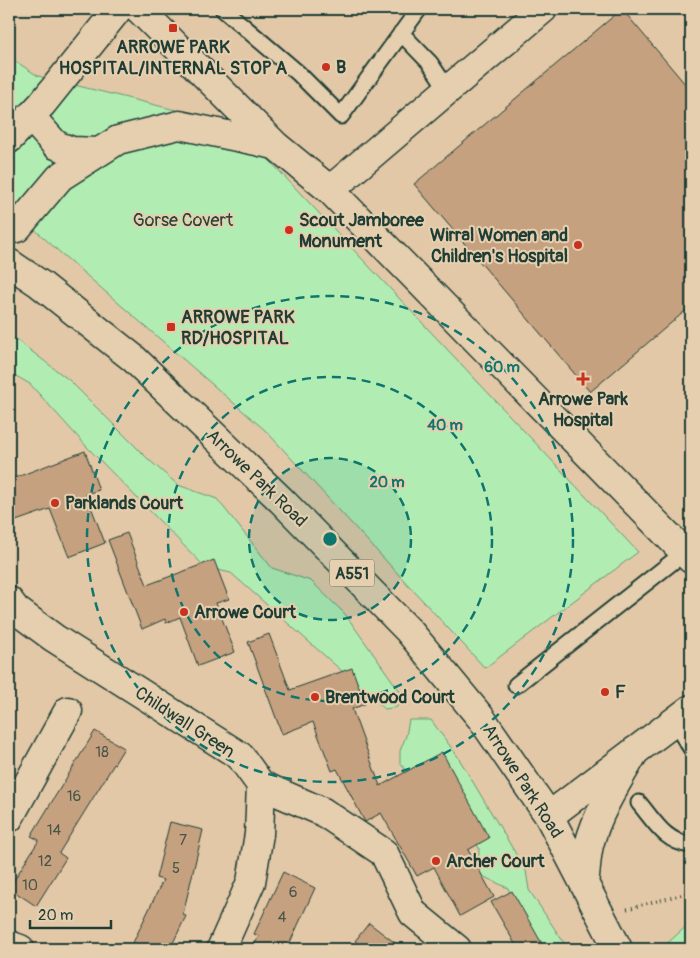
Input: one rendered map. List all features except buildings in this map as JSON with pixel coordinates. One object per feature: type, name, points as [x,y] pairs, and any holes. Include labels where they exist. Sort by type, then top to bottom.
[{"type":"street","points":[[9,140],[118,9]]},
{"type":"street","points":[[139,9],[275,144],[330,190],[689,553]]},
{"type":"street","points":[[330,190],[543,9]]},
{"type":"street","points":[[30,116],[56,145],[72,151],[99,152]]},
{"type":"street","points":[[9,230],[17,228],[60,177],[118,140],[179,126],[275,144]]},
{"type":"street","name":"Arrowe Park Road","points":[[9,263],[40,284],[133,358],[281,500],[409,631],[481,718],[549,816],[618,949]]},
{"type":"street","name":"Childwall Green","points":[[9,602],[16,610],[54,638],[240,756],[261,785]]},
{"type":"street","points":[[9,818],[68,711]]},
{"type":"street","points":[[549,816],[683,715]]},
{"type":"street","points":[[584,884],[589,847],[597,822],[610,793],[635,752]]},
{"type":"street","points":[[221,949],[251,882],[259,834],[261,785],[323,812],[384,853],[414,914],[457,949]]},
{"type":"street","points":[[9,946],[20,949]]},
{"type":"lane","points":[[223,9],[298,73],[341,116],[419,9]]},
{"type":"lane","points":[[401,33],[430,63],[448,90]]},
{"type":"lane","points":[[516,685],[689,553]]},
{"type":"lane","points":[[683,715],[691,748]]},
{"type":"lane","points":[[639,803],[667,836],[680,844],[691,845]]},
{"type":"path","points":[[601,916],[691,892]]},
{"type":"green space","name":"Gorse Covert","points":[[9,57],[38,76],[236,125],[638,552],[485,668],[266,431],[9,206]]},
{"type":"green space","points":[[9,334],[69,380],[149,460],[178,485],[217,499],[272,568],[311,581],[345,614],[401,693],[397,707],[385,709],[231,573],[205,567],[87,447],[30,384],[9,372]]},
{"type":"green space","points":[[409,720],[431,720],[458,757],[526,871],[529,890],[568,949],[537,949],[525,932],[508,888],[478,874],[479,848],[457,808],[413,779],[400,763],[400,751],[406,736]]},
{"type":"green space","points":[[691,922],[691,949],[661,949]]},
{"type":"place","name":"ARROWE PARK HOSPITAL/INTERNAL STOP A","points":[[173,28]]},
{"type":"place","name":"B","points":[[326,67]]},
{"type":"place","name":"Scout Jamboree Monument","points":[[289,230]]},
{"type":"place","name":"Wirral Women and Children's Hospital","points":[[578,245]]},
{"type":"place","name":"ARROWE PARK RD/HOSPITAL","points":[[171,327]]},
{"type":"place","name":"Arrowe Park Hospital","points":[[583,379]]},
{"type":"place","name":"Parklands Court","points":[[55,503]]},
{"type":"place","name":"Arrowe Court","points":[[184,612]]},
{"type":"place","name":"F","points":[[605,692]]},
{"type":"place","name":"Brentwood Court","points":[[315,697]]},
{"type":"place","name":"Archer Court","points":[[436,861]]}]
